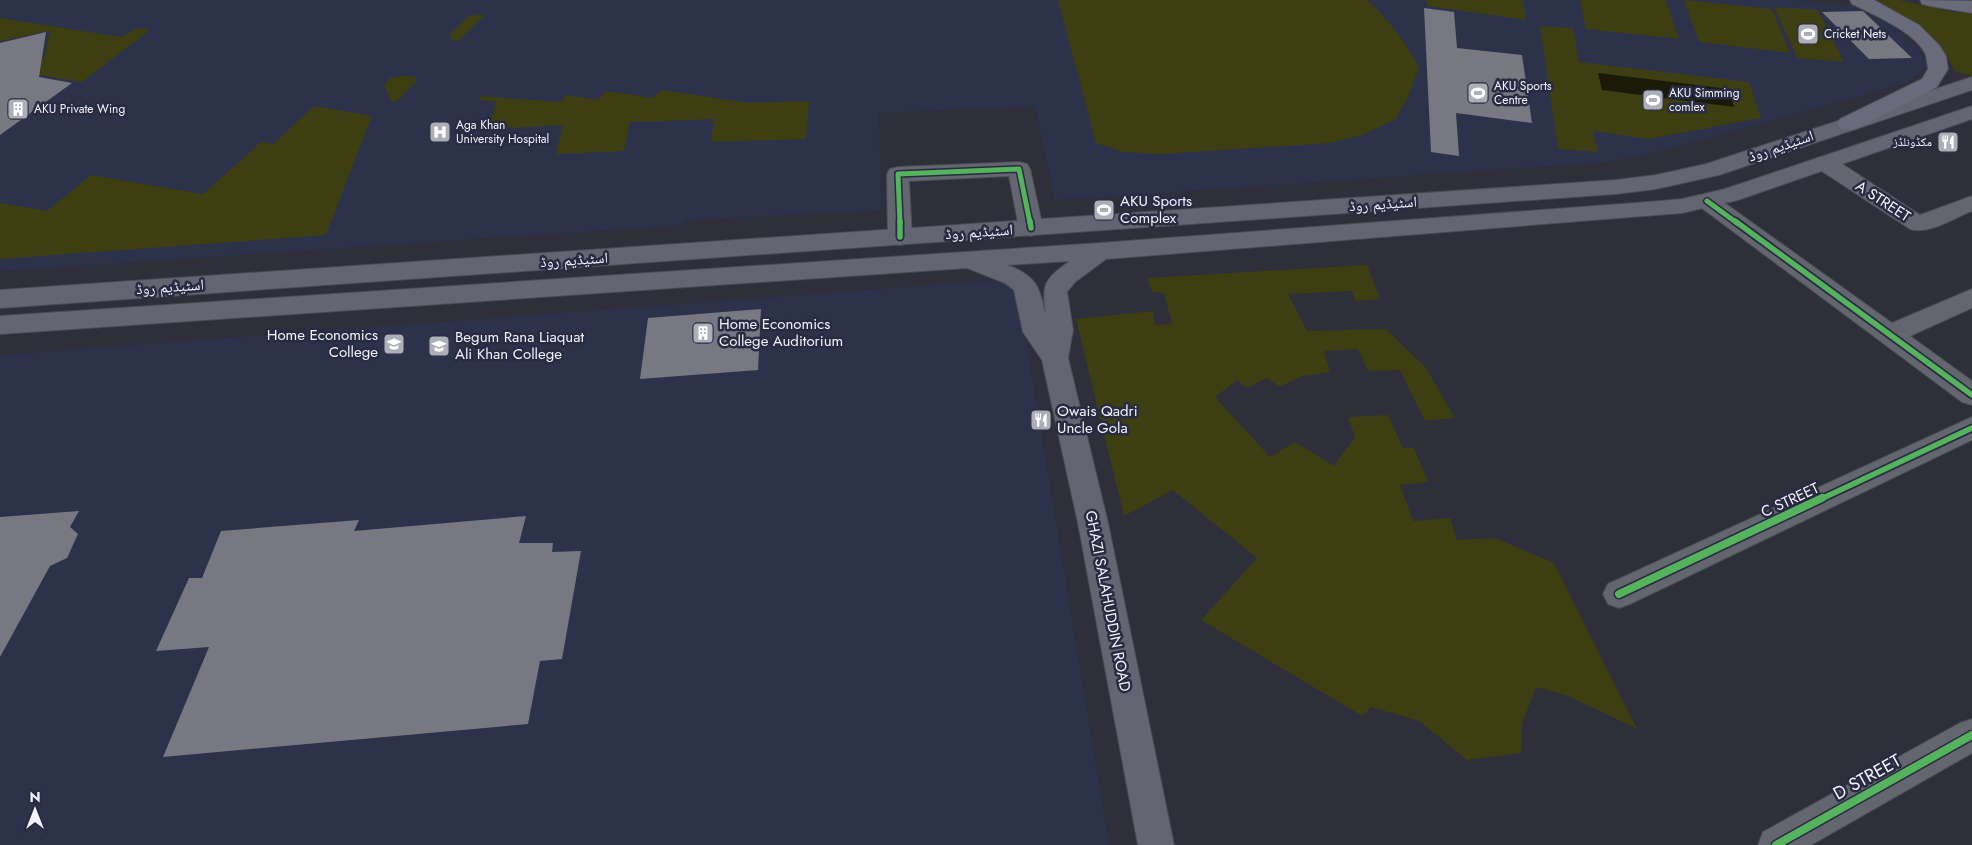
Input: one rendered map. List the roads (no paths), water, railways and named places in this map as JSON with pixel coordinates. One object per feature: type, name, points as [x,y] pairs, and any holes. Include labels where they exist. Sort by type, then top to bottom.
[{"type":"highway","points":[[1848,124],[1930,83],[1938,69],[1935,54],[1921,37],[1901,22],[1859,0]]},
{"type":"highway","points":[[1929,0],[1972,6]]},
{"type":"main road","name":"اسٹیڈیم روڈ","points":[[0,299],[1616,187],[1656,182],[1711,170],[1972,83]]},
{"type":"main road","name":"اسٹیڈیم روڈ","points":[[0,325],[1100,251],[1648,210],[1707,201],[1825,163],[1972,112]]},
{"type":"main road","name":"GHAZI SALAHUDDIN ROAD","points":[[1055,358],[1060,330],[1055,292],[1058,284],[1100,251]]},
{"type":"main road","name":"GHAZI SALAHUDDIN ROAD","points":[[963,259],[1009,274],[1023,284],[1028,291],[1036,332],[1055,358],[1094,522],[1156,845]]},
{"type":"street","name":"A STREET","points":[[1825,163],[1918,224],[1972,203]]},
{"type":"street","points":[[900,237],[898,174],[1019,169],[1031,228]]},
{"type":"street","points":[[1707,201],[1972,395]]},
{"type":"street","points":[[1889,335],[1972,298]]},
{"type":"street","name":"C STREET","points":[[1619,594],[1972,428]]},
{"type":"street","name":"D STREET","points":[[1776,845],[1972,735]]},
{"type":"place","name":"Cricket Nets","points":[[1808,34]]},
{"type":"place","name":"AKU Sports Centre","points":[[1478,93]]},
{"type":"place","name":"AKU Simming comlex","points":[[1653,100]]},
{"type":"place","name":"AKU Private Wing","points":[[18,109]]},
{"type":"place","name":"Aga Khan University Hospital","points":[[440,132]]},
{"type":"place","name":"مکڈونلڈز","points":[[1948,142]]},
{"type":"place","name":"AKU Sports Complex","points":[[1104,210]]},
{"type":"place","name":"Home Economics College Auditorium","points":[[703,333]]},
{"type":"place","name":"Home Economics College","points":[[394,344]]},
{"type":"place","name":"Begum Rana Liaquat Ali Khan College","points":[[439,346]]},
{"type":"place","name":"Owais Qadri Uncle Gola","points":[[1041,420]]}]
